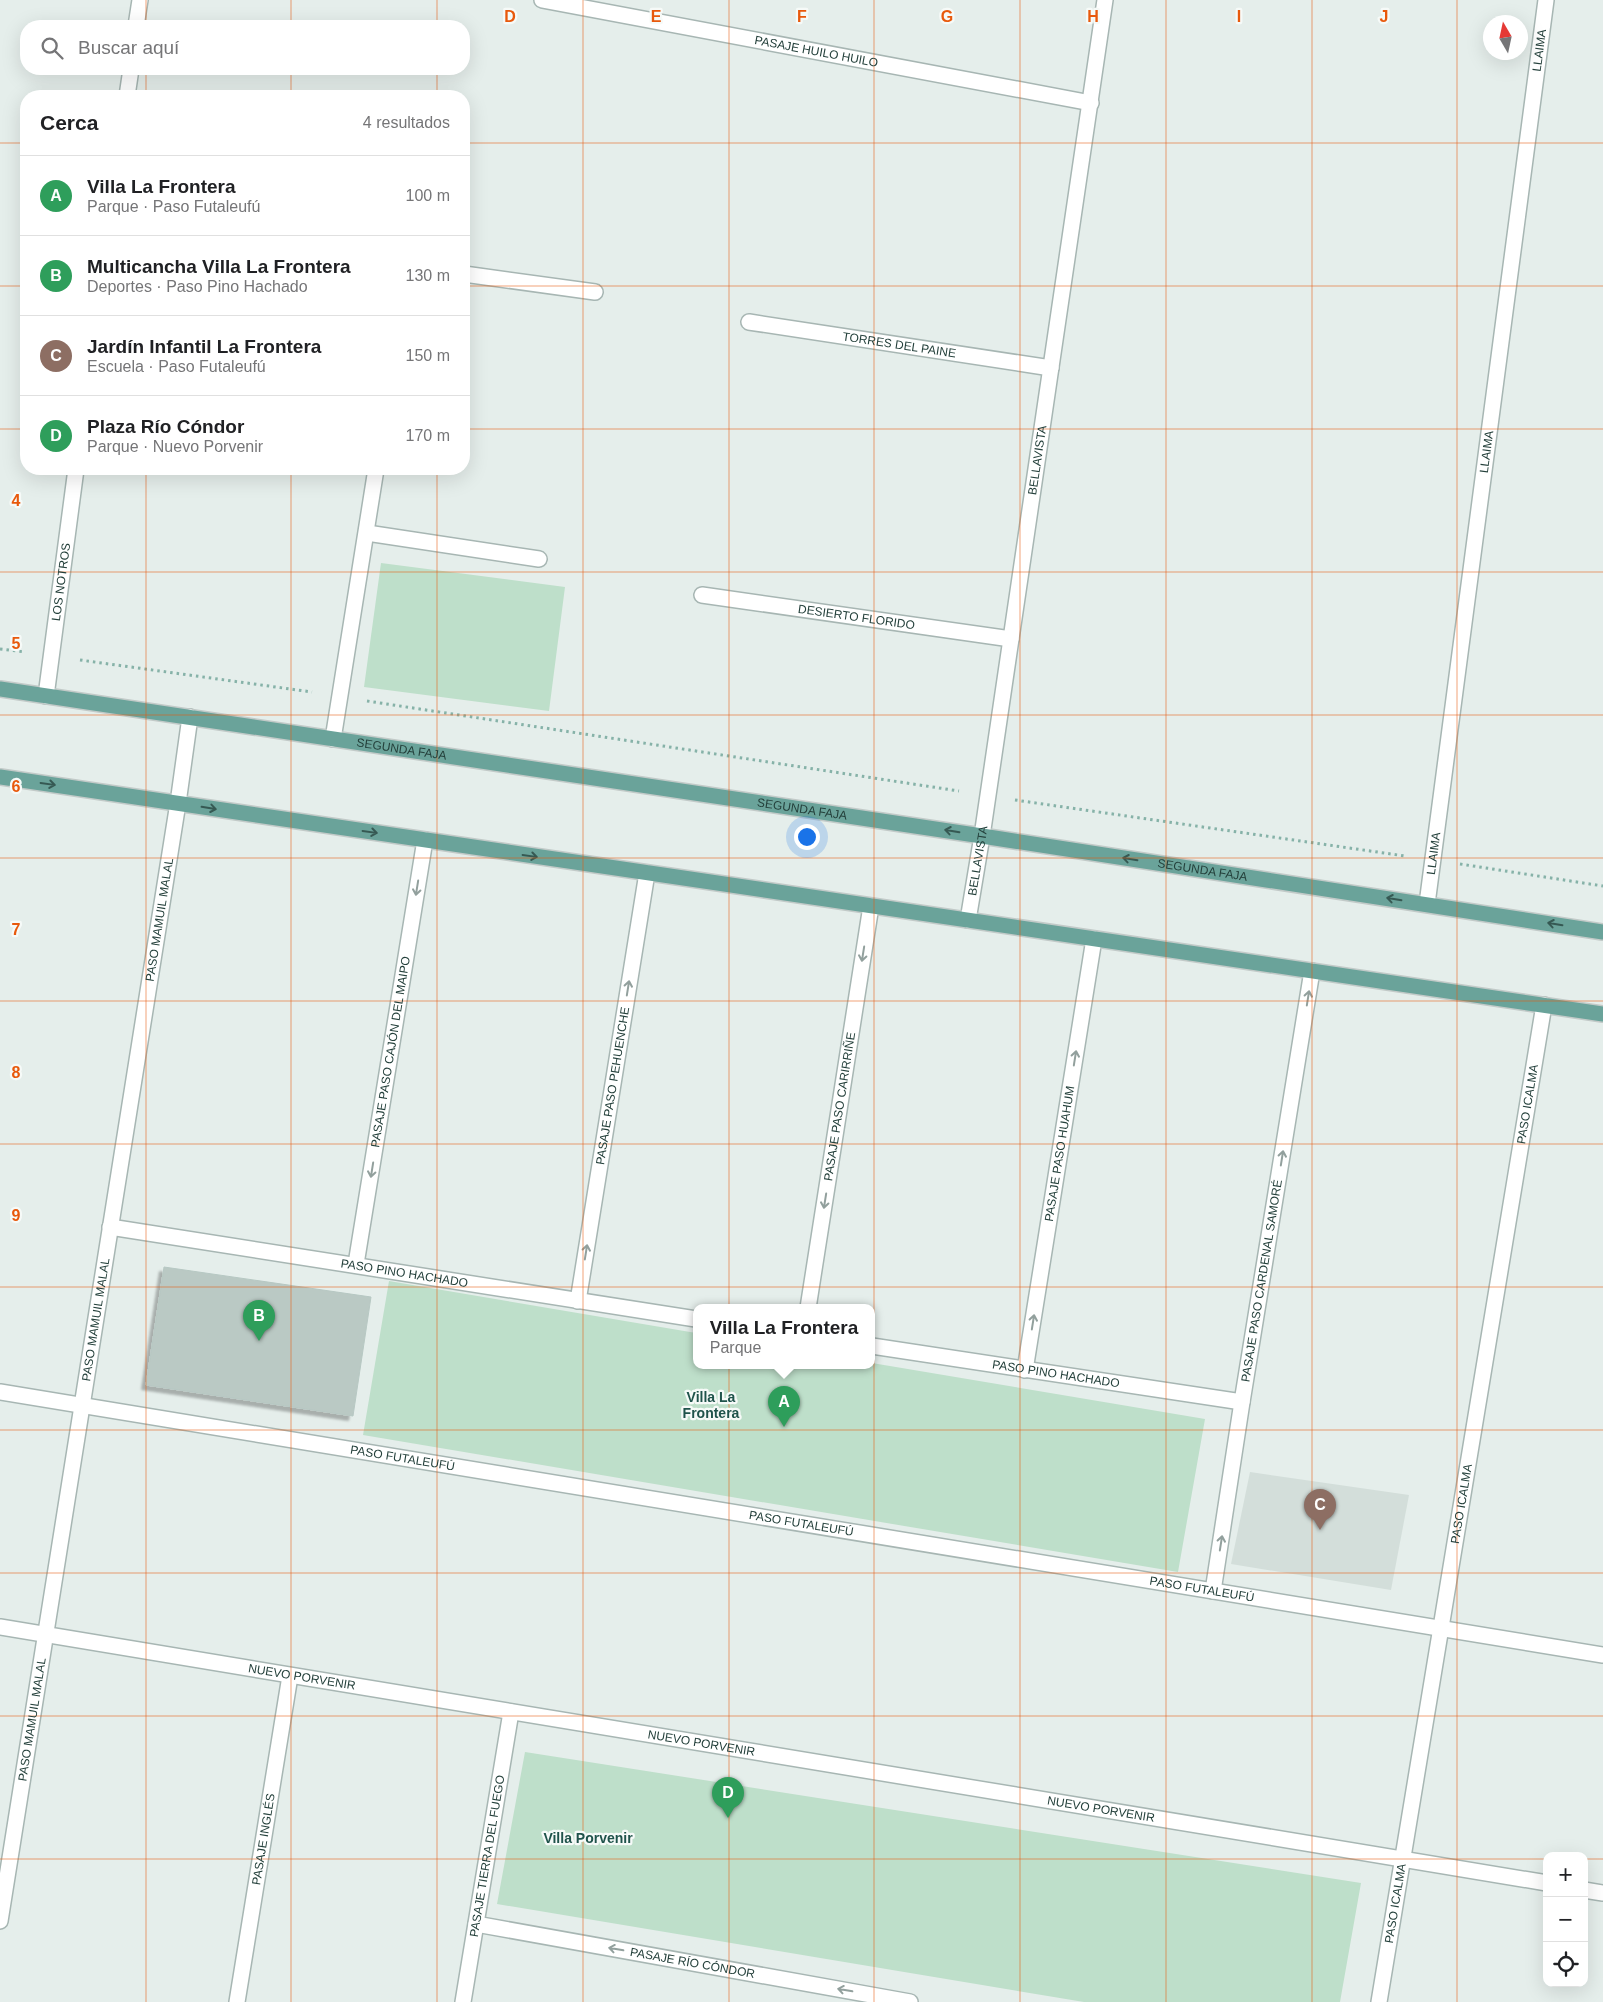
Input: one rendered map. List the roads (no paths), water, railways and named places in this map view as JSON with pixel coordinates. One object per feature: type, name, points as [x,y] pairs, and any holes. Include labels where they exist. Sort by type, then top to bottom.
[{"type":"main road","name":"SEGUNDA FAJA","points":[[0,689],[982,836],[1603,932]]},
{"type":"main road","points":[[0,777],[1603,1014]]},
{"type":"street","points":[[137,20],[140,0]]},
{"type":"street","name":"PASAJE HUILO HUILO","points":[[542,0],[1091,103]]},
{"type":"street","name":"BELLAVISTA","points":[[968,920],[988,796],[1105,0]]},
{"type":"street","name":"LLAIMA","points":[[1427,904],[1546,0]]},
{"type":"street","points":[[128,90],[130,75]]},
{"type":"street","points":[[470,275],[595,292]]},
{"type":"street","name":"TORRES DEL PAINE","points":[[749,322],[1051,368]]},
{"type":"street","name":"LOS NOTROS","points":[[46,696],[75,475]]},
{"type":"street","points":[[333,739],[375,475]]},
{"type":"street","points":[[367,534],[539,560]]},
{"type":"street","name":"DESIERTO FLORIDO","points":[[702,595],[1011,639]]},
{"type":"street","name":"PASO MAMUIL MALAL","points":[[0,1921],[190,718]]},
{"type":"street","name":"PASAJE PASO CAJÓN DEL MAIPO","points":[[356,1264],[425,840]]},
{"type":"street","name":"PASAJE PASO PEHUENCHE","points":[[578,1301],[647,873]]},
{"type":"street","name":"PASAJE PASO CARIRRIÑE","points":[[809,1304],[871,906]]},
{"type":"street","name":"PASAJE PASO HUAHUM","points":[[1025,1370],[1094,939]]},
{"type":"street","name":"PASAJE PASO CARDENAL SAMORÉ","points":[[1213,1591],[1312,971]]},
{"type":"street","name":"PASO ICALMA","points":[[1379,2002],[1544,1005]]},
{"type":"street","name":"PASO PINO HACHADO","points":[[110,1227],[356,1264],[693,1319]]},
{"type":"street","name":"PASO PINO HACHADO","points":[[875,1346],[1242,1402]]},
{"type":"street","name":"PASO FUTALEUFÚ","points":[[0,1392],[1603,1655]]},
{"type":"street","name":"NUEVO PORVENIR","points":[[0,1628],[1543,1883]]},
{"type":"street","name":"PASAJE INGLÉS","points":[[237,2002],[290,1676]]},
{"type":"street","name":"PASAJE TIERRA DEL FUEGO","points":[[463,2002],[511,1712]]},
{"type":"street","points":[[1588,1891],[1603,1893]]},
{"type":"street","name":"PASAJE RÍO CÓNDOR","points":[[476,1924],[910,2002]]},
{"type":"place","name":"Multicancha Villa La Frontera","points":[[259,1341]]},
{"type":"place","name":"Villa La Frontera","points":[[784,1427]]},
{"type":"place","name":"Jardín Infantil La Frontera","points":[[1320,1530]]},
{"type":"place","name":"Plaza Río Cóndor","points":[[728,1818]]},
{"type":"district","name":"Villa La Frontera","points":[[711,1405]]},
{"type":"district","name":"Villa Porvenir","points":[[588,1838]]}]
